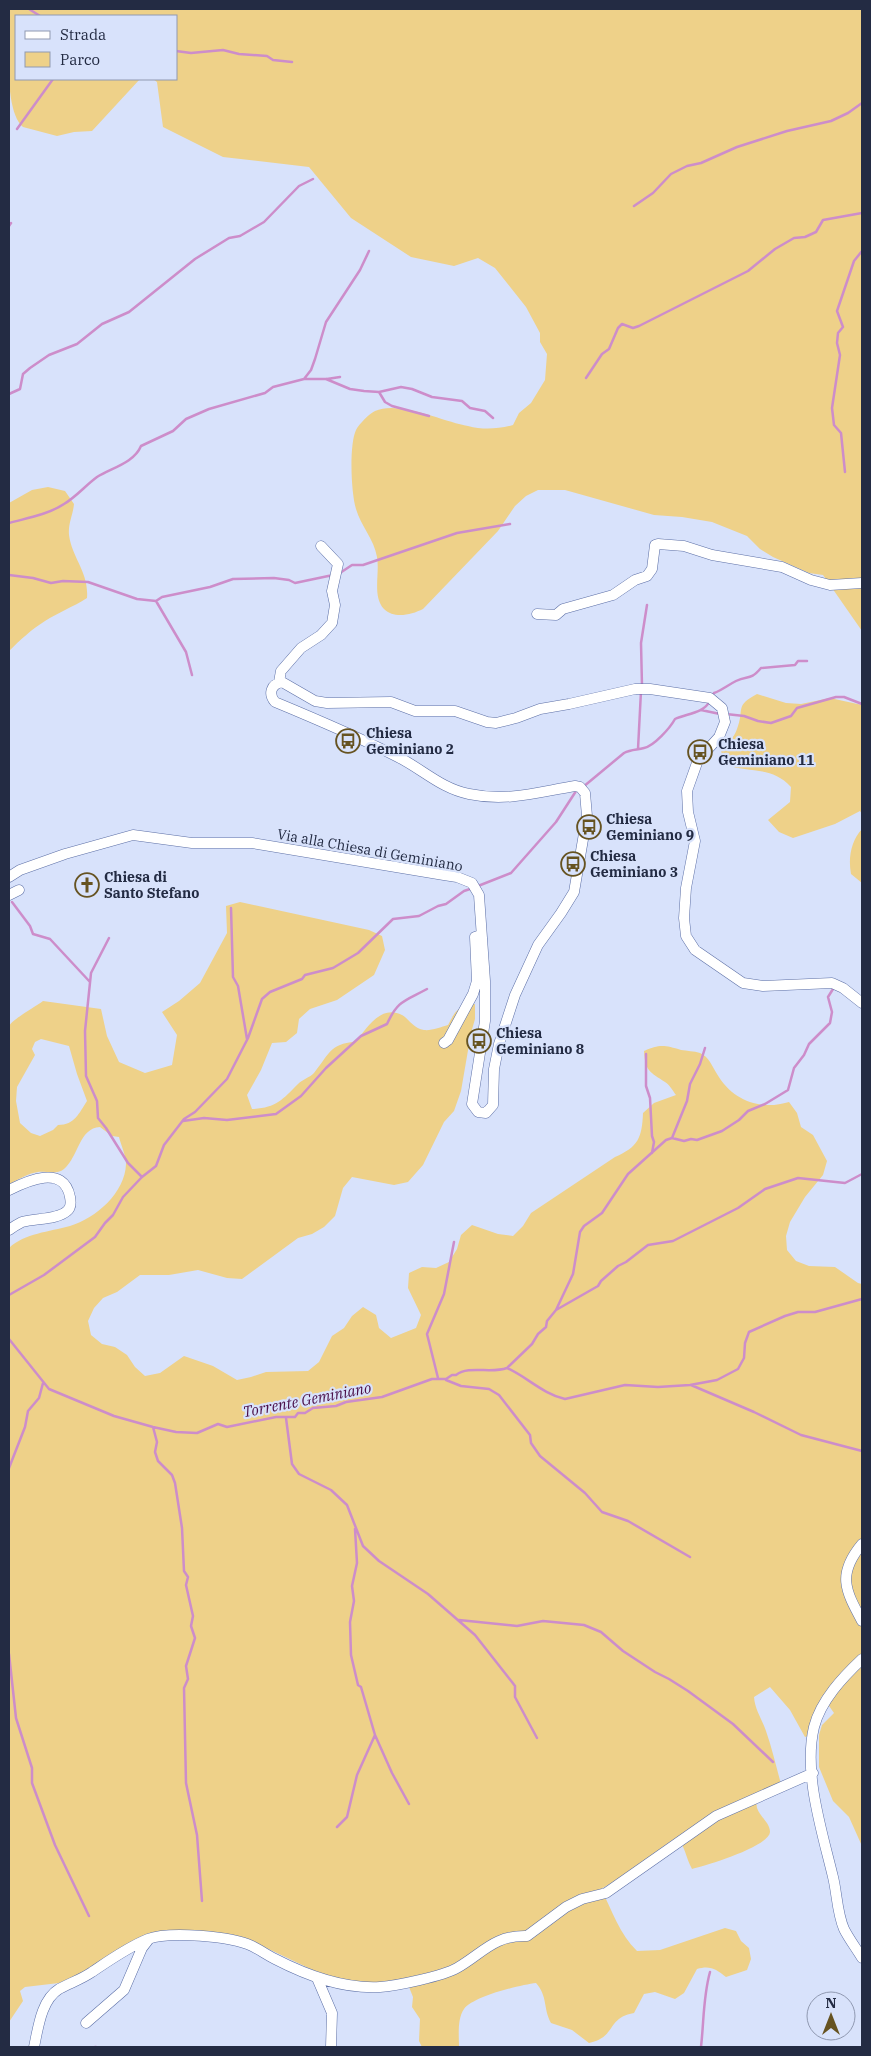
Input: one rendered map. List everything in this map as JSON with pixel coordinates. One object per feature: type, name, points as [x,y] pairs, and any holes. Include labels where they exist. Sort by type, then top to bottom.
[{"type":"street","points":[[537,614],[556,615],[563,609],[613,595],[635,580],[648,576],[652,568],[655,544],[684,546],[712,555],[782,567],[811,580],[830,585],[862,583]]},
{"type":"street","points":[[321,546],[338,564],[332,591],[335,606],[332,623],[321,635],[301,648],[281,671],[278,682],[286,682],[315,701],[391,702],[415,711],[454,711],[487,722],[496,723],[540,709],[635,689],[650,689],[710,698],[722,708],[725,722],[719,737],[698,760],[687,791],[686,802],[694,841],[686,888],[684,918],[686,936],[696,950],[743,983],[763,986],[832,983],[862,1003]]},
{"type":"street","name":"Via alla Chiesa di Geminiano","points":[[9,877],[20,870],[65,854],[133,835],[192,843],[252,843],[466,880],[476,888],[479,896],[485,1021],[472,1104],[475,1110],[482,1113],[489,1111],[493,1105],[494,1069],[499,1044],[515,995],[538,945],[562,913],[574,892],[587,816],[585,792],[580,786],[575,786],[514,797],[481,796],[459,792],[447,787],[399,757],[275,702],[271,696],[271,689],[278,682]]},
{"type":"street","points":[[445,1030],[444,1043],[448,1040],[478,981],[475,937],[482,936]]},
{"type":"street","points":[[9,1190],[35,1178],[53,1178],[66,1187],[71,1203],[70,1208],[64,1214],[22,1222],[9,1230]]},
{"type":"street","points":[[862,1544],[847,1568],[845,1583],[862,1621]]},
{"type":"street","points":[[862,1659],[834,1690],[822,1708],[814,1726],[811,1753],[815,1809],[833,1876],[843,1924],[862,1958]]},
{"type":"street","points":[[34,2047],[43,2013],[57,1990],[82,1979],[115,1957],[149,1939],[196,1936],[235,1940],[252,1946],[276,1960],[317,1978],[354,1987],[396,1986],[455,1969],[502,1939],[514,1936],[527,1936],[566,1906],[582,1899],[606,1893],[716,1816],[813,1778]]},
{"type":"street","points":[[86,2023],[124,1990],[142,1948],[149,1939]]},
{"type":"street","points":[[317,1978],[332,2013],[332,2047]]},
{"type":"green space","points":[[9,9],[862,9],[862,631],[823,575],[809,573],[773,557],[760,549],[747,536],[712,522],[654,515],[565,490],[538,490],[526,496],[515,506],[498,531],[423,609],[403,615],[388,612],[380,604],[378,598],[378,564],[375,550],[358,515],[354,502],[352,446],[356,430],[370,414],[385,408],[409,410],[479,428],[513,425],[519,413],[531,403],[545,380],[547,354],[540,342],[540,333],[526,307],[495,268],[478,258],[454,266],[411,257],[351,218],[309,167],[223,157],[163,127],[157,82],[154,80],[178,80],[178,15],[15,15],[15,80],[139,80],[92,131],[74,132],[57,136],[23,127],[12,105],[8,53]]},
{"type":"green space","points":[[48,487],[65,491],[74,504],[69,535],[73,551],[85,580],[87,598],[40,624],[9,651],[9,503],[32,490]]},
{"type":"green space","points":[[757,694],[786,703],[801,704],[830,698],[862,705],[862,814],[860,811],[835,824],[793,838],[779,832],[768,820],[790,802],[791,787],[783,780],[768,773],[724,764],[721,750],[736,732],[741,708],[745,702]]},
{"type":"green space","points":[[862,829],[862,883],[851,874],[850,862],[853,844]]},
{"type":"green space","points":[[240,902],[369,930],[382,936],[385,950],[374,975],[337,1000],[310,1009],[299,1019],[297,1033],[286,1042],[272,1043],[261,1070],[247,1095],[252,1109],[267,1107],[283,1099],[300,1082],[314,1073],[330,1052],[340,1045],[355,1042],[369,1025],[381,1015],[394,1012],[402,1015],[417,1028],[430,1030],[448,1025],[458,1010],[464,1006],[475,1004],[475,1019],[461,1091],[454,1111],[444,1122],[423,1165],[408,1182],[394,1185],[352,1177],[343,1188],[335,1216],[324,1227],[312,1234],[298,1238],[242,1279],[227,1278],[198,1270],[169,1275],[140,1275],[117,1292],[103,1298],[94,1308],[88,1321],[91,1335],[102,1344],[115,1347],[127,1355],[135,1367],[145,1376],[160,1373],[184,1356],[213,1366],[237,1380],[266,1372],[308,1371],[319,1362],[332,1336],[344,1328],[352,1316],[363,1307],[376,1315],[379,1328],[391,1338],[416,1328],[421,1315],[408,1288],[409,1273],[422,1267],[436,1268],[449,1262],[457,1249],[461,1235],[472,1225],[498,1234],[513,1236],[523,1226],[531,1213],[634,1145],[640,1135],[643,1113],[654,1103],[676,1095],[668,1085],[647,1067],[644,1051],[654,1047],[666,1046],[698,1052],[706,1057],[730,1091],[748,1101],[768,1105],[789,1102],[797,1113],[801,1127],[813,1135],[827,1161],[823,1175],[805,1197],[790,1222],[786,1236],[787,1250],[796,1261],[809,1266],[835,1267],[862,1284],[862,1846],[849,1817],[833,1801],[819,1767],[819,1735],[822,1725],[834,1713],[822,1696],[812,1719],[810,1735],[805,1737],[790,1710],[770,1687],[754,1697],[768,1737],[781,1784],[758,1793],[757,1808],[770,1829],[767,1838],[736,1855],[692,1869],[682,1844],[677,1837],[601,1889],[621,1930],[637,1951],[660,1950],[725,1928],[736,1931],[741,1941],[749,1948],[751,1959],[747,1970],[726,1977],[706,1967],[697,1969],[684,1993],[675,1999],[655,1992],[644,1994],[634,2013],[619,2019],[604,2036],[589,2043],[572,2030],[551,2023],[544,1998],[536,1983],[498,1992],[469,2004],[464,2009],[460,2018],[459,2047],[422,2047],[419,2041],[420,2019],[412,2007],[413,1997],[409,1987],[357,1983],[319,1973],[258,1944],[224,1934],[191,1931],[137,1939],[78,1975],[59,1983],[25,1987],[20,1991],[23,2001],[9,2022],[9,1248],[22,1239],[70,1226],[99,1211],[115,1194],[124,1175],[126,1164],[119,1137],[112,1136],[100,1127],[93,1129],[83,1137],[69,1164],[61,1171],[34,1173],[9,1184],[9,1026],[43,1001],[101,1009],[107,1036],[119,1062],[145,1073],[172,1065],[177,1035],[162,1012],[179,1001],[200,983],[227,933],[226,906]],"holes":[[[41,1039],[69,1046],[87,1101],[73,1121],[58,1125],[53,1130],[40,1136],[31,1133],[20,1123],[16,1101],[17,1087],[35,1055],[32,1049],[35,1042]]]},
{"type":"waterway","points":[[29,9],[38,15]]},
{"type":"waterway","points":[[178,51],[191,53],[223,50],[239,54],[267,56],[273,60],[292,62]]},
{"type":"waterway","points":[[17,129],[52,80]]},
{"type":"waterway","points":[[634,206],[653,193],[671,174],[687,166],[701,163],[737,147],[787,131],[831,121],[848,113],[862,103]]},
{"type":"waterway","points":[[9,394],[20,389],[23,374],[30,368],[49,355],[77,344],[102,324],[129,312],[195,259],[229,238],[240,236],[264,222],[299,186],[313,179]]},
{"type":"waterway","points":[[586,378],[602,354],[609,349],[618,328],[622,324],[633,328],[639,326],[748,271],[775,249],[794,238],[805,237],[816,232],[823,220],[862,213]]},
{"type":"waterway","points":[[304,379],[311,370],[326,322],[360,270],[369,251]]},
{"type":"waterway","points":[[845,472],[841,433],[834,425],[832,408],[840,355],[837,343],[838,333],[843,327],[837,311],[854,261],[862,251]]},
{"type":"waterway","points":[[327,379],[340,377]]},
{"type":"waterway","points":[[9,523],[44,514],[64,504],[97,477],[128,461],[138,452],[141,446],[173,431],[186,419],[209,409],[265,393],[273,387],[304,379],[326,379],[350,389],[364,391],[379,392],[401,387],[412,389],[432,397],[462,401],[470,408],[485,411],[493,418]]},
{"type":"waterway","points":[[379,392],[385,402],[392,406],[429,416]]},
{"type":"waterway","points":[[340,573],[352,565],[363,565],[457,533],[510,524]]},
{"type":"waterway","points":[[9,575],[33,578],[51,583],[63,581],[88,582],[137,599],[156,601],[162,597],[210,587],[233,579],[274,578],[289,580],[295,583],[333,575]]},
{"type":"waterway","points":[[156,601],[186,652],[192,675]]},
{"type":"waterway","points":[[642,686],[641,643],[647,605]]},
{"type":"waterway","points":[[711,697],[714,693],[736,681],[754,675],[761,668],[795,665],[798,661],[807,661]]},
{"type":"waterway","points":[[638,749],[641,691]]},
{"type":"waterway","points":[[726,714],[744,716],[771,723],[791,716],[797,708],[836,697],[844,697],[862,704]]},
{"type":"waterway","points":[[583,787],[624,753],[648,747],[661,736],[675,719],[699,711],[707,706],[709,702]]},
{"type":"waterway","points":[[701,710],[720,714]]},
{"type":"waterway","points":[[478,886],[511,873],[556,822],[578,788]]},
{"type":"waterway","points":[[9,1295],[44,1275],[95,1237],[113,1215],[123,1197],[142,1177],[156,1166],[164,1145],[184,1119],[195,1112],[227,1079],[248,1038],[262,999],[270,992],[302,979],[305,975],[333,968],[358,953],[393,919],[419,916],[446,904],[464,891],[473,888]]},
{"type":"waterway","points":[[12,902],[30,926],[33,934],[50,939],[90,982]]},
{"type":"waterway","points":[[231,908],[233,977],[238,986],[247,1039]]},
{"type":"waterway","points":[[109,938],[91,973],[85,1031],[86,1076],[97,1101],[98,1118],[128,1163],[142,1177]]},
{"type":"waterway","points":[[183,1121],[204,1118],[227,1120],[276,1114],[301,1096],[326,1068],[361,1036],[387,1024],[395,1010],[403,1002],[427,989]]},
{"type":"waterway","points":[[508,1367],[532,1344],[538,1334],[546,1327],[547,1321],[556,1310],[573,1274],[580,1232],[584,1226],[602,1213],[628,1174],[666,1140],[672,1138],[684,1141],[697,1140],[722,1131],[739,1120],[748,1111],[765,1104],[788,1090],[794,1068],[804,1055],[809,1044],[830,1023],[832,1012],[828,997],[833,989]]},
{"type":"waterway","points":[[672,1138],[687,1101],[690,1084],[700,1064],[705,1048]]},
{"type":"waterway","points":[[646,1054],[646,1086],[650,1098],[654,1142],[652,1153]]},
{"type":"waterway","points":[[556,1310],[598,1286],[618,1266],[648,1245],[673,1241],[738,1208],[765,1189],[798,1178],[845,1183],[862,1174]]},
{"type":"waterway","points":[[438,1378],[427,1334],[444,1294],[454,1242]]},
{"type":"waterway","name":"Torrente Geminiano","points":[[9,1339],[49,1389],[114,1416],[176,1432],[197,1433],[218,1424],[227,1427],[276,1417],[295,1417],[298,1413],[305,1413],[313,1408],[336,1406],[346,1402],[382,1397],[432,1379],[446,1379],[461,1372],[474,1370],[501,1370],[507,1368],[549,1393],[565,1399],[625,1385],[658,1387],[690,1385],[717,1380],[738,1369],[744,1358],[745,1343],[749,1332],[798,1312],[815,1312],[862,1299]]},
{"type":"waterway","points":[[446,1380],[461,1386],[489,1389],[499,1395],[530,1435],[531,1443],[540,1456],[585,1493],[602,1512],[628,1521],[690,1557]]},
{"type":"waterway","points":[[9,1468],[25,1427],[28,1411],[39,1398],[43,1383]]},
{"type":"waterway","points":[[691,1385],[801,1435],[862,1451]]},
{"type":"waterway","points":[[286,1418],[292,1464],[299,1474],[331,1490],[347,1505],[363,1546],[379,1561],[428,1594],[475,1635],[515,1686],[515,1697],[537,1738]]},
{"type":"waterway","points":[[153,1427],[157,1442],[155,1452],[158,1461],[172,1475],[175,1483],[182,1528],[184,1571],[188,1577],[186,1585],[193,1616],[191,1626],[195,1638],[186,1666],[188,1679],[184,1688],[186,1783],[197,1835],[202,1901]]},
{"type":"waterway","points":[[337,1827],[347,1817],[357,1775],[375,1735],[361,1687],[358,1685],[351,1655],[350,1622],[354,1601],[352,1586],[357,1563],[355,1529]]},
{"type":"waterway","points":[[459,1620],[517,1626],[543,1621],[584,1625],[601,1632],[623,1651],[688,1691],[733,1724],[773,1762]]},
{"type":"waterway","points":[[9,1654],[16,1718],[32,1768],[32,1783],[55,1845],[89,1916]]},
{"type":"waterway","points":[[375,1735],[392,1773],[409,1804]]},
{"type":"waterway","points":[[701,2047],[705,2000],[710,1972]]},
{"type":"place","name":"Chiesa Geminiano 2","points":[[348,741]]},
{"type":"place","name":"Chiesa Geminiano 11","points":[[700,752]]},
{"type":"place","name":"Chiesa Geminiano 9","points":[[589,827]]},
{"type":"place","name":"Chiesa Geminiano 3","points":[[573,864]]},
{"type":"place","name":"Chiesa di Santo Stefano","points":[[87,885]]},
{"type":"place","name":"Chiesa Geminiano 8","points":[[479,1041]]}]
